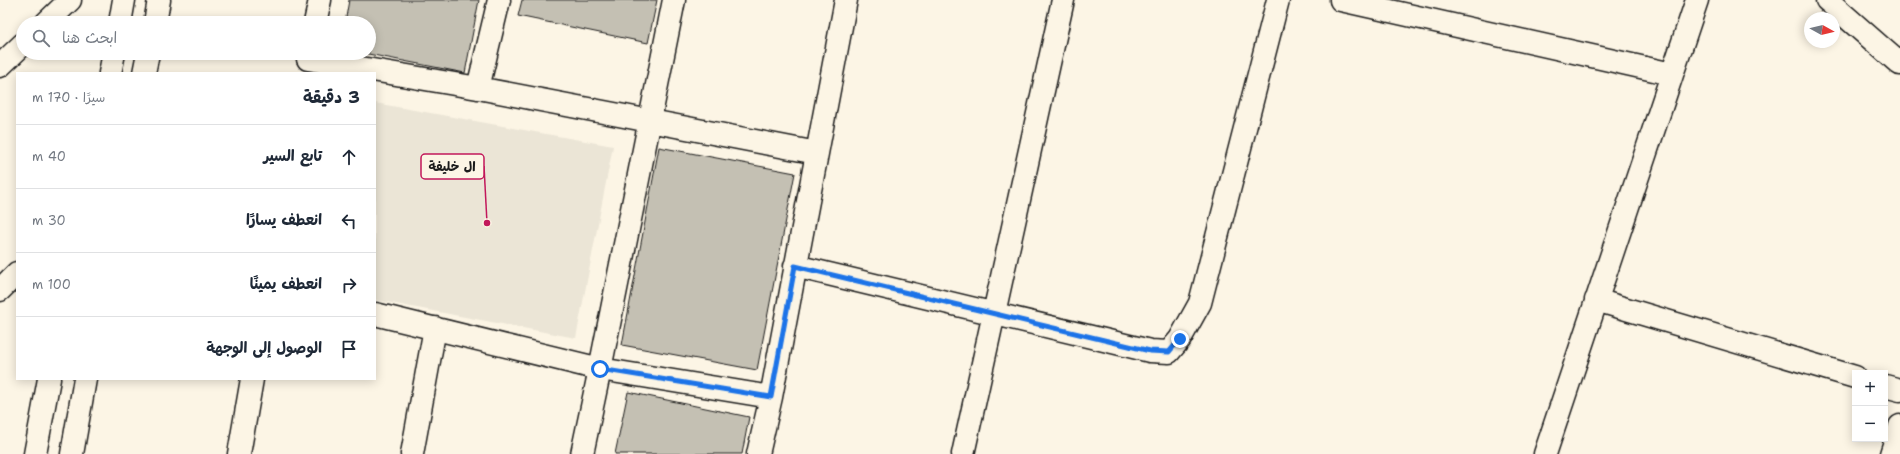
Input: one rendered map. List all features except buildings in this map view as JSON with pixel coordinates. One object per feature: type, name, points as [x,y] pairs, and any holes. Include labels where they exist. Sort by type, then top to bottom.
[{"type":"street","points":[[53,16],[70,0]]},
{"type":"street","points":[[121,16],[124,0]]},
{"type":"street","points":[[156,16],[159,0]]},
{"type":"street","points":[[317,16],[320,0]]},
{"type":"street","points":[[478,88],[499,0]]},
{"type":"street","points":[[582,454],[674,0]]},
{"type":"street","points":[[758,454],[771,397],[846,0]]},
{"type":"street","points":[[963,454],[1063,0]]},
{"type":"street","points":[[795,266],[994,315],[1150,351],[1169,352],[1180,339],[1200,303],[1278,0]]},
{"type":"street","points":[[1340,0],[1672,74]]},
{"type":"street","points":[[1545,454],[1697,0]]},
{"type":"street","points":[[1828,0],[1900,64]]},
{"type":"street","points":[[0,66],[16,51]]},
{"type":"street","points":[[110,72],[113,60]]},
{"type":"street","points":[[144,72],[147,60]]},
{"type":"street","points":[[308,62],[373,72]]},
{"type":"street","points":[[376,72],[478,88],[817,153]]},
{"type":"street","points":[[0,290],[16,274]]},
{"type":"street","points":[[1596,300],[1852,376]]},
{"type":"street","points":[[376,314],[600,369],[771,397]]},
{"type":"street","points":[[412,454],[435,328]]},
{"type":"street","points":[[35,454],[49,380]]},
{"type":"street","points":[[72,454],[85,380]]},
{"type":"street","points":[[239,454],[252,380]]},
{"type":"street","points":[[1888,387],[1900,390]]},
{"type":"street","points":[[1891,454],[1900,426]]},
{"type":"shaded area","points":[[376,103],[613,146],[576,338],[376,300]]},
{"type":"place","name":"ال خليفة","points":[[487,223]]},
{"type":"route","points":[[600,369],[771,397],[795,266],[994,315],[1150,351],[1169,352],[1180,339]]}]
